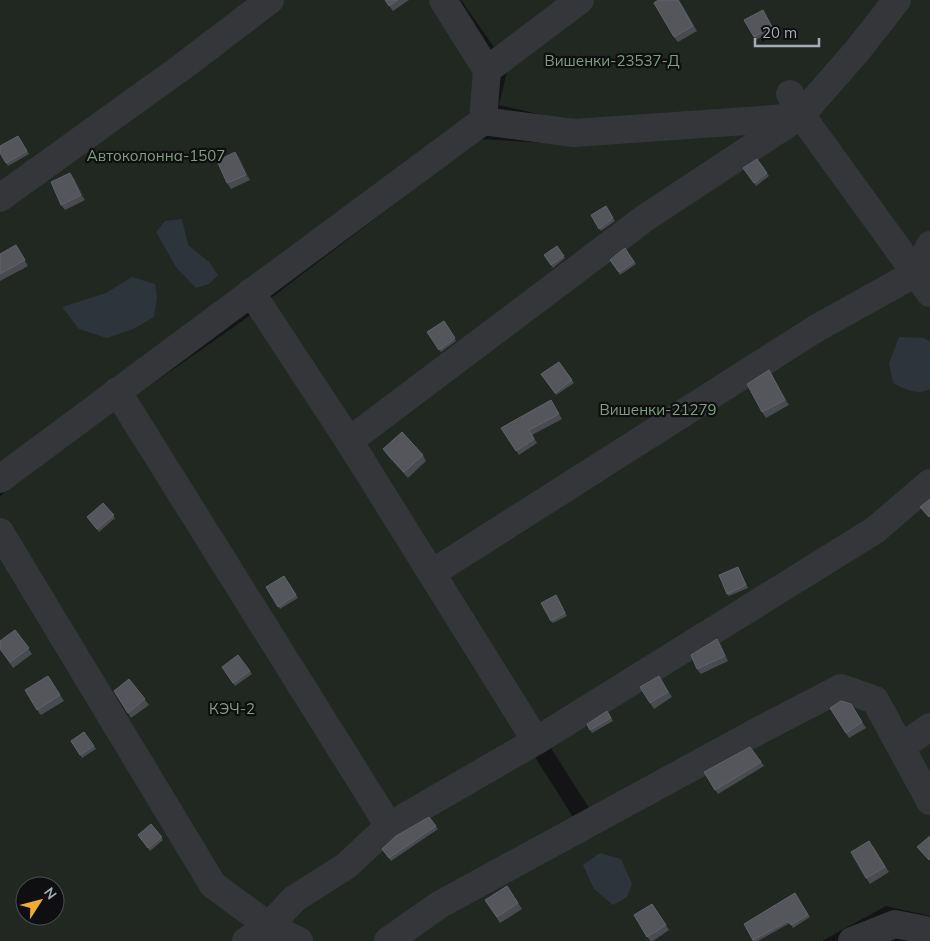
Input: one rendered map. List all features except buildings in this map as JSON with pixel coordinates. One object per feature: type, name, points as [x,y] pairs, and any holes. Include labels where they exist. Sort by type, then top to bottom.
[{"type":"street","points":[[0,198],[182,67],[270,0]]},
{"type":"street","points":[[443,0],[488,70],[483,121]]},
{"type":"street","points":[[488,70],[580,0]]},
{"type":"street","points":[[349,441],[795,104],[857,51],[897,0]]},
{"type":"street","points":[[0,479],[483,121],[574,133],[774,119],[795,104]]},
{"type":"street","points":[[795,104],[923,283]]},
{"type":"street","points":[[923,283],[930,245]]},
{"type":"street","points":[[432,573],[817,328],[923,283]]},
{"type":"street","points":[[251,292],[349,441],[536,740]]},
{"type":"street","points":[[117,391],[389,826]]},
{"type":"street","points":[[246,941],[269,926],[294,899],[346,866],[389,826],[536,740],[876,530],[930,483]]},
{"type":"street","points":[[0,532],[213,885],[269,926],[299,941]]},
{"type":"street","points":[[388,941],[439,904],[760,730],[842,688],[875,700],[930,801]]},
{"type":"street","points":[[900,747],[930,727]]},
{"type":"street","points":[[852,941],[895,924],[930,931]]},
{"type":"green space","name":"Автоколонна-1507","points":[[0,0],[431,0],[479,76],[467,125],[0,463]]},
{"type":"green space","points":[[461,0],[562,0],[496,50]]},
{"type":"green space","name":"Вишенки-23537-Д","points":[[592,0],[885,0],[800,103],[581,124],[499,105],[510,59]]},
{"type":"green space","points":[[911,0],[930,0],[930,916],[886,906],[822,941],[0,941],[0,496],[112,412],[255,312],[576,822],[591,811],[267,301],[480,139],[577,145],[801,131]]},
{"type":"shaded area","points":[[182,219],[188,245],[209,262],[218,275],[209,284],[196,288],[176,267],[156,232],[165,221]]},
{"type":"shaded area","points":[[132,277],[155,284],[157,297],[154,317],[133,329],[107,338],[79,329],[62,307],[106,293]]},
{"type":"shaded area","points":[[899,337],[923,338],[930,341],[930,389],[916,392],[893,383],[889,363]]},
{"type":"shaded area","points":[[600,853],[621,859],[632,884],[627,897],[613,905],[594,889],[583,865]]},
{"type":"park label","name":"Вишенки-21279","points":[[658,410]]},
{"type":"park label","name":"КЭЧ-2","points":[[232,709]]}]
